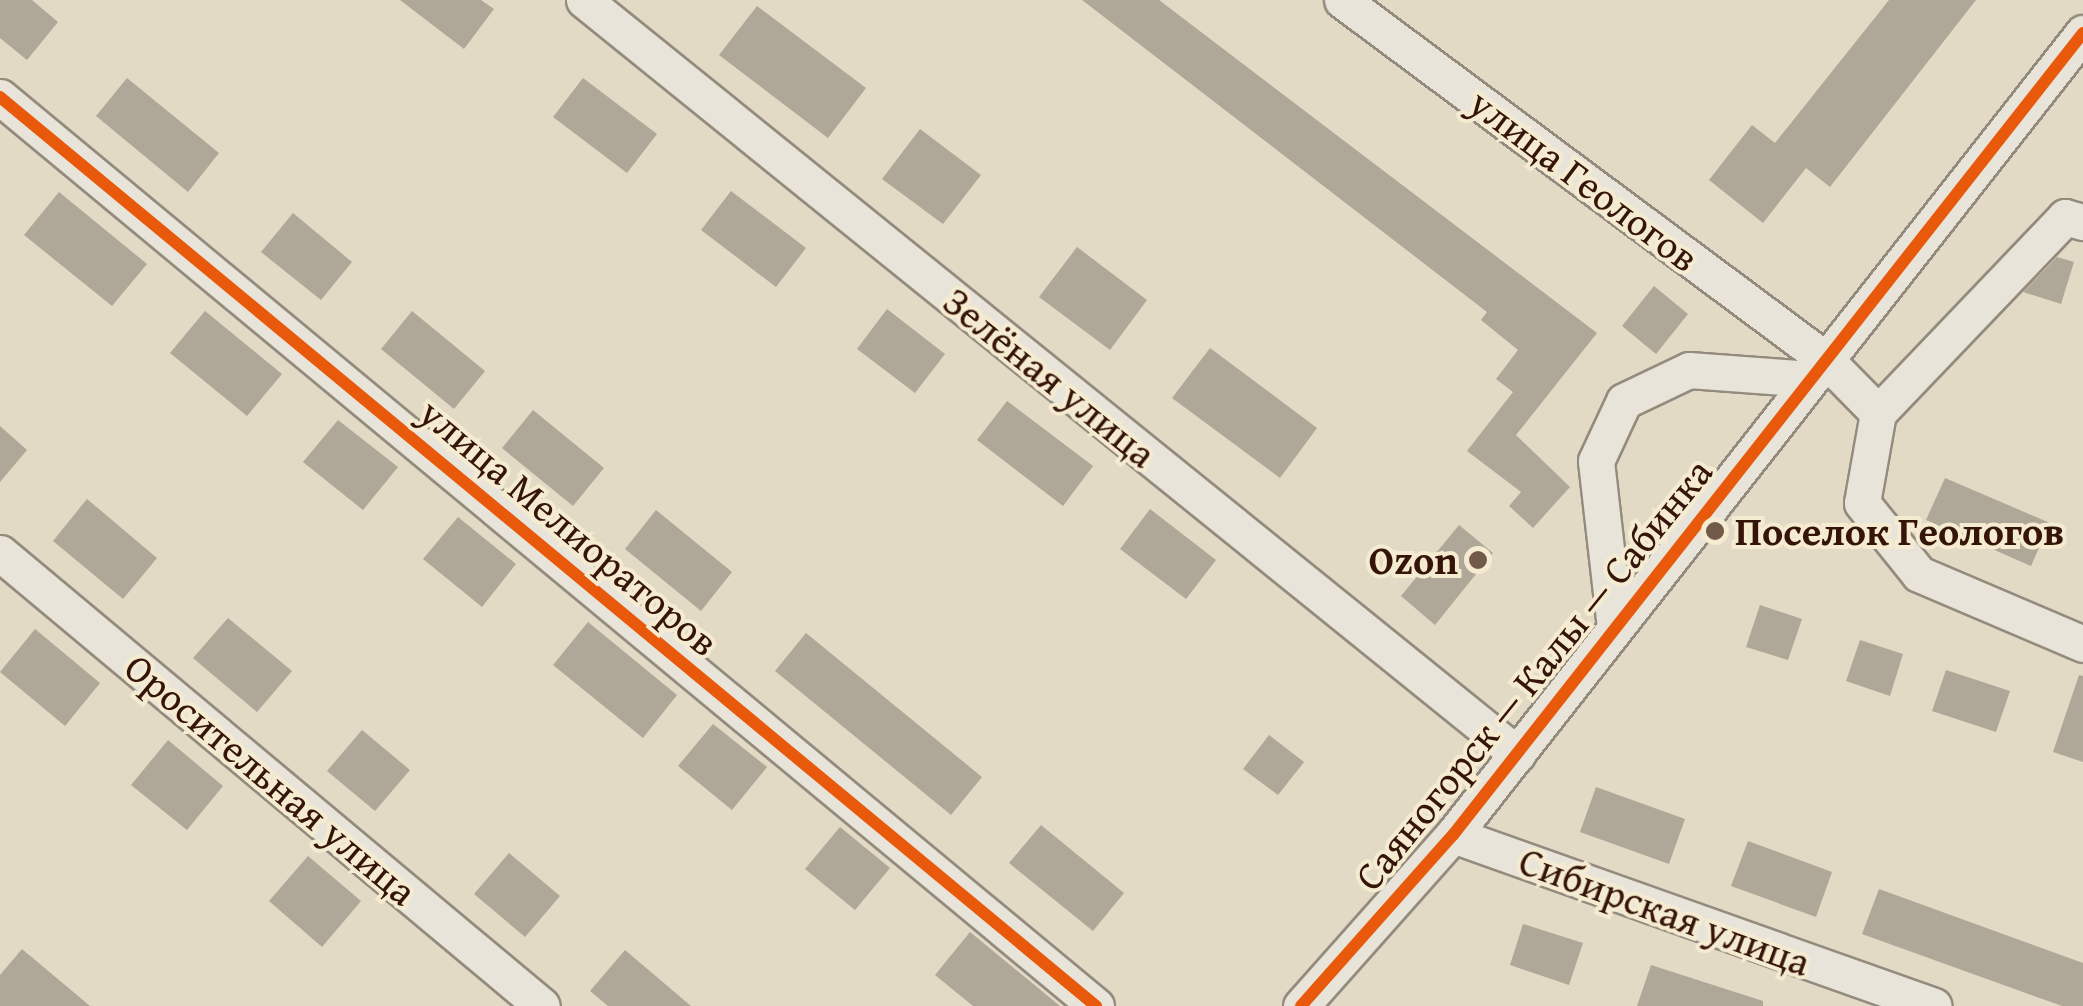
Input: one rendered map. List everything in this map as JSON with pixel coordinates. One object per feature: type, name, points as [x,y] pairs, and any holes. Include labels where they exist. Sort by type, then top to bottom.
[{"type":"street","name":"Зелёная улица","points":[[584,0],[1516,754]]},
{"type":"street","name":"улица Геологов","points":[[1342,0],[1878,414]]},
{"type":"street","name":"Саяногорск — Калы — Сабинка","points":[[1301,1006],[1453,835],[2083,33]]},
{"type":"street","name":"улица Мелиораторов","points":[[0,98],[1096,1006]]},
{"type":"street","points":[[2083,222],[2065,217],[1878,414],[1862,503],[1919,574],[2083,644]]},
{"type":"street","points":[[1616,628],[1596,461],[1624,401],[1690,370],[1819,369]]},
{"type":"street","name":"Оросительная улица","points":[[0,552],[542,1006]]},
{"type":"street","name":"Сибирская улица","points":[[1453,835],[1934,1006]]},
{"type":"building","points":[[0,0],[32,0],[58,22],[27,60],[0,38]]},
{"type":"building","points":[[400,0],[481,0],[494,9],[464,49]]},
{"type":"building","points":[[1082,0],[1159,0],[1597,333],[1516,435],[1570,487],[1533,528],[1509,506],[1521,492],[1467,451],[1513,392],[1496,379],[1518,350],[1481,320],[1487,312]]},
{"type":"building","points":[[1889,0],[1976,0],[1830,187],[1806,168],[1763,223],[1709,180],[1752,125],[1775,143]]},
{"type":"building","points":[[757,6],[866,88],[828,138],[719,55]]},
{"type":"building","points":[[127,78],[219,153],[188,192],[96,116]]},
{"type":"building","points":[[583,78],[657,134],[627,173],[553,117]]},
{"type":"building","points":[[920,129],[981,175],[943,224],[882,179]]},
{"type":"building","points":[[731,191],[806,248],[776,287],[701,230]]},
{"type":"building","points":[[59,192],[147,264],[112,306],[24,235]]},
{"type":"building","points":[[293,213],[352,262],[321,300],[261,252]]},
{"type":"building","points":[[1077,247],[1147,300],[1110,350],[1039,297]]},
{"type":"building","points":[[2057,257],[2074,262],[2061,304],[2023,292]]},
{"type":"building","points":[[1654,286],[1688,314],[1656,354],[1622,326]]},
{"type":"building","points":[[887,309],[945,354],[915,393],[857,349]]},
{"type":"building","points":[[205,311],[282,374],[247,416],[170,353]]},
{"type":"building","points":[[412,311],[485,371],[454,409],[381,349]]},
{"type":"building","points":[[1210,348],[1317,428],[1280,478],[1172,398]]},
{"type":"building","points":[[1007,401],[1093,466],[1063,506],[977,440]]},
{"type":"building","points":[[533,410],[604,468],[573,506],[502,448]]},
{"type":"building","points":[[338,420],[398,467],[363,510],[303,462]]},
{"type":"building","points":[[0,426],[27,450],[0,482]]},
{"type":"building","points":[[1945,478],[2050,523],[2031,566],[1926,520]]},
{"type":"building","points":[[87,499],[157,558],[123,599],[53,541]]},
{"type":"building","points":[[1150,509],[1216,560],[1186,599],[1120,549]]},
{"type":"building","points":[[656,510],[732,572],[701,611],[625,549]]},
{"type":"building","points":[[458,517],[516,564],[482,607],[423,559]]},
{"type":"building","points":[[1459,525],[1493,553],[1435,625],[1401,596]]},
{"type":"building","points":[[1760,605],[1802,619],[1788,660],[1746,647]]},
{"type":"building","points":[[228,618],[292,671],[257,712],[193,658]]},
{"type":"building","points":[[588,622],[677,695],[643,738],[553,665]]},
{"type":"building","points":[[35,629],[100,683],[65,726],[0,672]]},
{"type":"building","points":[[806,633],[982,777],[951,815],[775,671]]},
{"type":"building","points":[[1860,640],[1903,654],[1890,696],[1846,681]]},
{"type":"building","points":[[1946,670],[2010,691],[1996,732],[1932,711]]},
{"type":"building","points":[[2079,675],[2083,676],[2083,762],[2053,752]]},
{"type":"building","points":[[713,724],[767,767],[732,810],[678,766]]},
{"type":"building","points":[[362,730],[410,770],[375,811],[327,771]]},
{"type":"building","points":[[1269,735],[1304,762],[1278,795],[1243,769]]},
{"type":"building","points":[[168,740],[223,786],[187,830],[131,785]]},
{"type":"building","points":[[1596,787],[1685,819],[1669,864],[1580,832]]},
{"type":"building","points":[[1041,825],[1124,893],[1093,931],[1009,863]]},
{"type":"building","points":[[840,827],[890,868],[855,910],[805,869]]},
{"type":"building","points":[[1748,841],[1832,872],[1816,917],[1731,886]]},
{"type":"building","points":[[509,853],[560,896],[525,937],[474,894]]},
{"type":"building","points":[[308,856],[361,901],[322,947],[269,901]]},
{"type":"building","points":[[1879,889],[2083,963],[2083,1006],[2062,1006],[1862,934]]},
{"type":"building","points":[[1523,924],[1583,943],[1569,985],[1510,965]]},
{"type":"building","points":[[970,932],[1060,1006],[973,1006],[935,975]]},
{"type":"building","points":[[22,949],[90,1006],[0,1006],[0,975]]},
{"type":"building","points":[[625,950],[691,1006],[608,1006],[590,991]]},
{"type":"building","points":[[1651,965],[1763,1001],[1763,1006],[1637,1006]]},
{"type":"cycle path","points":[[1301,1006],[1453,835],[2083,33]]},
{"type":"cycle path","points":[[0,97],[1096,1006]]},
{"type":"place","name":"Поселок Геологов","points":[[1715,531]]},
{"type":"place","name":"Ozon","points":[[1478,560]]}]
